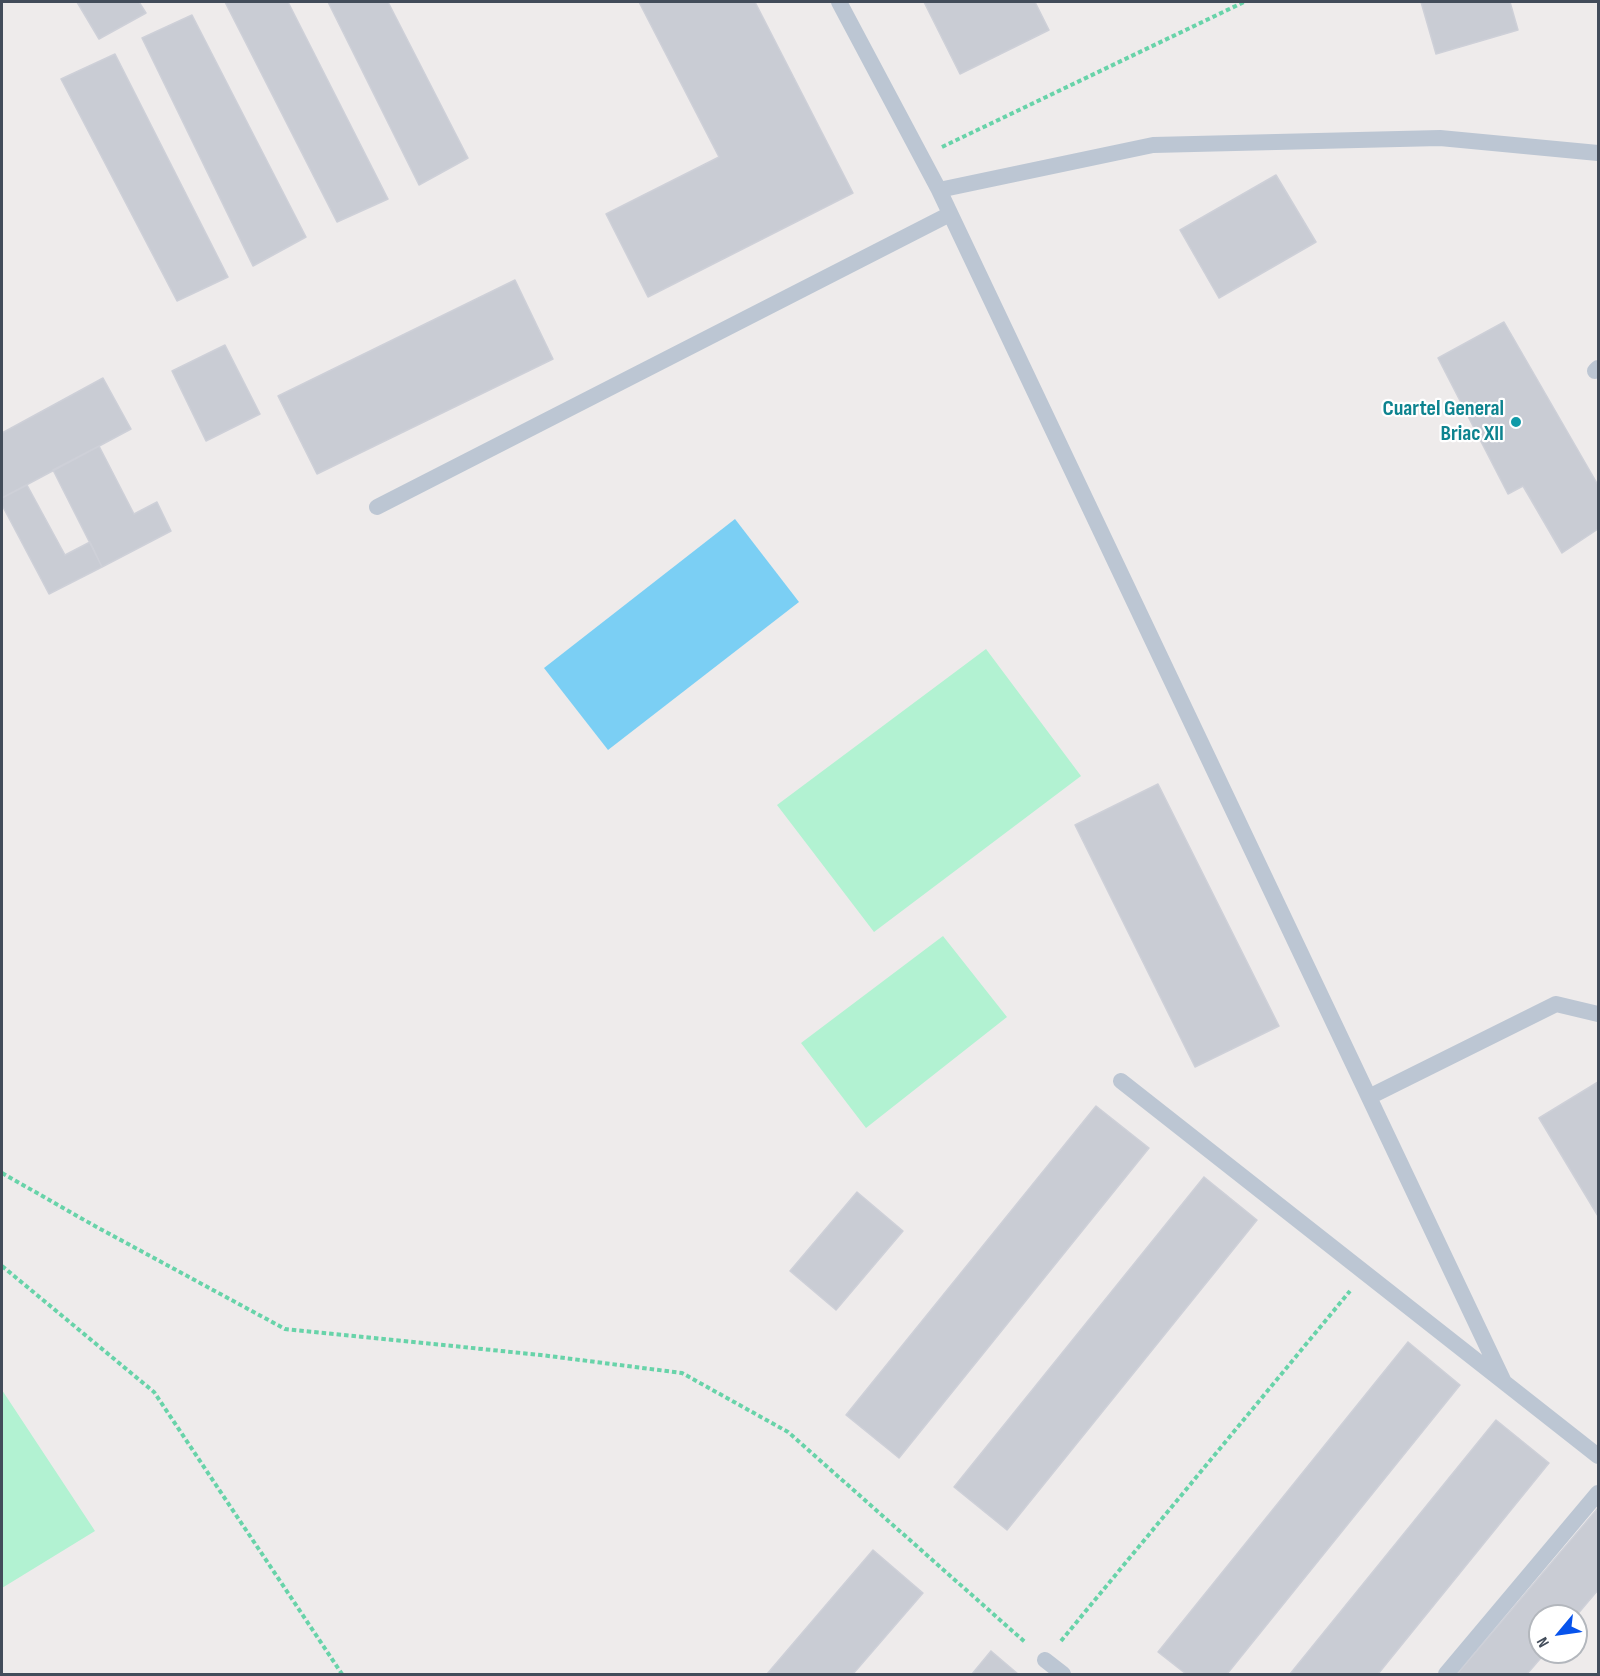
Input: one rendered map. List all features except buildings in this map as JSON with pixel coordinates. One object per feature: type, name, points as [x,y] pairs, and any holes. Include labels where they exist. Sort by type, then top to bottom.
[{"type":"lane","points":[[839,2],[939,190],[1503,1380]]},
{"type":"lane","points":[[939,190],[1153,145],[1440,138],[1599,153]]},
{"type":"lane","points":[[377,507],[950,214]]},
{"type":"lane","points":[[1369,1097],[1556,1004],[1599,1014]]},
{"type":"lane","points":[[1121,1081],[1599,1456]]},
{"type":"lane","points":[[1446,1674],[1599,1493]]},
{"type":"lane","points":[[1045,1660],[1063,1674]]},
{"type":"path","points":[[921,157],[1244,2]]},
{"type":"path","points":[[2,1173],[285,1329],[541,1355],[682,1373],[788,1432],[1045,1660],[1365,1273]]},
{"type":"path","points":[[2,1266],[154,1392],[342,1674]]},
{"type":"green space","points":[[986,649],[1081,776],[874,932],[777,805]]},
{"type":"green space","points":[[943,936],[1007,1017],[866,1128],[801,1043]]},
{"type":"green space","points":[[2,1390],[95,1531],[2,1588]]},
{"type":"water","points":[[735,519],[799,602],[608,750],[544,668]]},
{"type":"place","name":"Cuartel General Briac XII","points":[[1516,422]]}]
